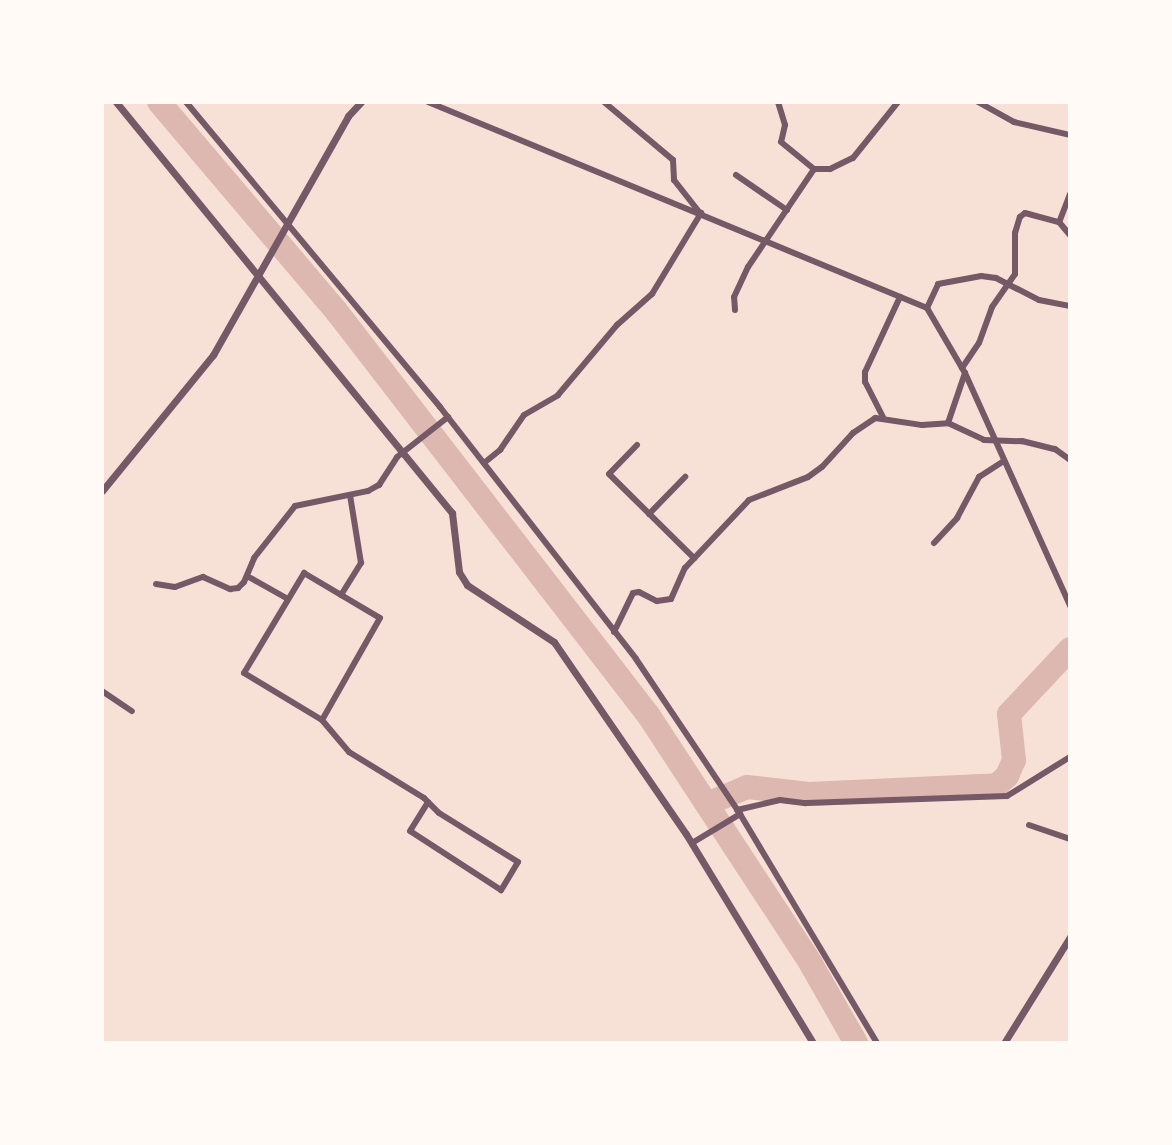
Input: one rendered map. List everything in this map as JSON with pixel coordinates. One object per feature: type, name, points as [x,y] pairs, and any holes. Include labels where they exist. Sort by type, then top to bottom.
[{"type":"street","points":[[116,102],[452,513],[459,572],[467,585],[554,642],[692,843],[813,1043]]},
{"type":"street","points":[[186,102],[448,417],[684,727],[877,1043]]},
{"type":"street","points":[[102,491],[193,383],[268,262],[348,116],[361,102]]},
{"type":"street","points":[[428,102],[927,308],[963,371],[1069,603]]},
{"type":"street","points":[[604,102],[673,160],[674,180],[701,213]]},
{"type":"street","points":[[778,102],[785,125],[781,142],[814,169],[830,169],[853,158],[898,102]]},
{"type":"street","points":[[978,102],[1014,122],[1070,135]]},
{"type":"street","points":[[735,310],[738,285],[814,169]]},
{"type":"street","points":[[736,175],[787,210]]},
{"type":"street","points":[[1059,222],[1070,194]]},
{"type":"street","points":[[484,463],[500,450],[524,415],[558,395],[617,325],[652,294],[701,213]]},
{"type":"street","points":[[948,423],[963,371],[979,343],[992,307],[1011,286],[1015,274],[1015,233],[1020,217],[1025,213],[1059,222],[1070,235]]},
{"type":"street","points":[[927,308],[938,284],[981,276],[1039,300],[1070,306]]},
{"type":"street","points":[[883,417],[865,382],[865,372],[900,297]]},
{"type":"street","points":[[156,584],[175,587],[203,577],[230,589],[238,588],[254,558],[295,506],[350,495],[379,485],[403,452],[448,417]]},
{"type":"street","points":[[614,632],[633,593],[639,592],[657,601],[671,599],[685,568],[749,500],[808,477],[867,421],[883,417],[902,423],[948,423],[994,441],[1055,449],[1070,460]]},
{"type":"street","points":[[637,445],[609,474],[694,558]]},
{"type":"street","points":[[934,543],[957,518],[979,477],[1004,461]]},
{"type":"street","points":[[649,514],[685,477]]},
{"type":"street","points":[[341,595],[361,563],[350,495]]},
{"type":"street","points":[[322,720],[380,618],[304,573],[244,673],[322,720],[349,752],[428,802],[439,813],[518,862],[501,890],[410,831],[428,802]]},
{"type":"street","points":[[247,576],[288,599]]},
{"type":"street","points":[[102,691],[132,711]]},
{"type":"street","points":[[692,843],[738,812],[780,800],[806,803],[1007,796],[1070,757]]},
{"type":"street","points":[[1029,825],[1070,839]]},
{"type":"street","points":[[1004,1043],[1070,937]]},
{"type":"street","points":[[1060,952],[1070,958]]},
{"type":"waterway","points":[[159,102],[337,312],[649,716],[811,964],[856,1043]]},
{"type":"waterway","points":[[707,804],[747,787],[809,794],[997,785],[1007,776],[1014,760],[1009,714],[1070,649]]}]
